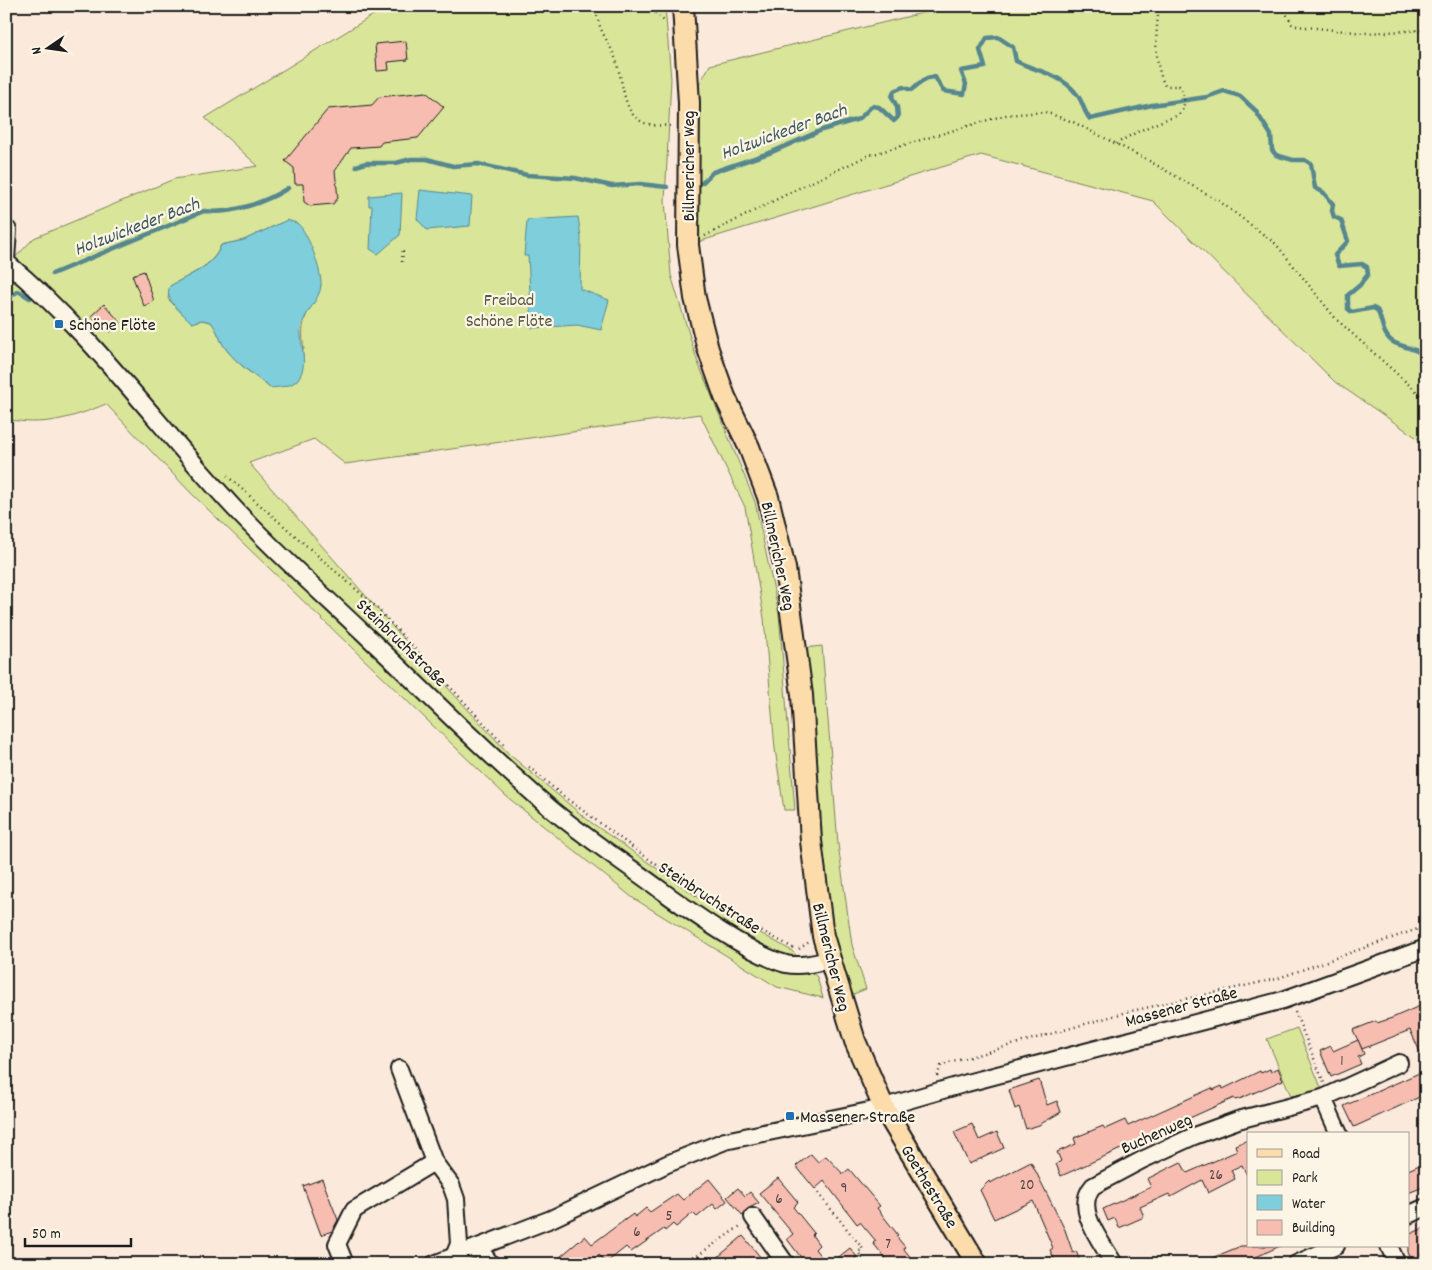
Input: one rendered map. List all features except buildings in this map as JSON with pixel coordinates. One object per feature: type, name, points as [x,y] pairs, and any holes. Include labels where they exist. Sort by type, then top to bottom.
[{"type":"main road","name":"Billmericher Weg","points":[[683,6],[689,103],[688,245],[695,298],[708,349],[768,497],[785,568],[802,695],[810,841],[818,901],[830,960],[855,1041],[884,1108]]},
{"type":"main road","name":"Goethestraße","points":[[884,1108],[977,1264]]},
{"type":"street","points":[[6,230],[8,230],[6,261]]},
{"type":"street","name":"Steinbruchstraße","points":[[6,261],[36,286],[66,316],[118,373],[185,454],[278,554],[495,759],[553,810],[686,908],[769,957],[787,964],[798,965],[830,960]]},
{"type":"street","name":"Massener Straße","points":[[434,1264],[551,1218],[667,1164],[717,1144],[884,1108],[977,1080],[1282,1000],[1426,948]]},
{"type":"street","name":"Buchenweg","points":[[1114,1264],[1086,1214],[1084,1203],[1088,1191],[1093,1186],[1142,1160],[1212,1130],[1238,1120],[1323,1098],[1399,1064]]},
{"type":"street","points":[[399,1069],[434,1162],[451,1185],[456,1199],[459,1244],[454,1256]]},
{"type":"street","points":[[1323,1098],[1338,1132]]},
{"type":"street","points":[[345,1264],[337,1244],[354,1210],[434,1162]]},
{"type":"street","points":[[1410,1214],[1426,1207]]},
{"type":"street","points":[[753,1217],[786,1264]]},
{"type":"street","points":[[478,1248],[491,1264]]},
{"type":"street","points":[[1296,1264],[1332,1248]]},
{"type":"street","points":[[1390,1248],[1397,1264]]},
{"type":"path","points":[[594,6],[601,30],[617,64],[627,106],[644,124],[655,126],[678,125]]},
{"type":"path","points":[[648,6],[667,23]]},
{"type":"path","points":[[1116,144],[1152,125],[1175,116],[1180,113],[1184,105],[1182,89],[1179,86],[1165,86],[1158,68],[1156,58],[1159,6]]},
{"type":"path","points":[[1282,6],[1292,24],[1297,26],[1364,33],[1426,30]]},
{"type":"path","points":[[688,245],[743,215],[867,156],[1004,115],[1045,112],[1073,122],[1219,200],[1276,244],[1336,319],[1426,400]]},
{"type":"path","points":[[402,262],[404,247]]},
{"type":"path","points":[[224,473],[322,562],[374,605],[512,753]]},
{"type":"path","points":[[526,765],[562,796],[699,896],[791,948],[803,947],[812,939]]},
{"type":"path","points":[[931,1080],[937,1077],[941,1066],[949,1063],[1126,1012],[1276,979],[1426,926]]},
{"type":"path","points":[[1276,979],[1282,1000],[1294,1010],[1327,1089],[1323,1098]]},
{"type":"path","points":[[818,1193],[863,1249],[858,1252],[866,1264]]},
{"type":"path","points":[[685,1264],[753,1217]]},
{"type":"green space","name":"Freibad Schöne Flöte","points":[[388,6],[665,6],[671,79],[665,201],[671,275],[697,360],[755,502],[779,614],[795,810],[784,810],[775,749],[764,618],[745,507],[700,414],[345,464],[314,439],[249,463],[423,661],[510,755],[589,821],[699,898],[792,951],[817,977],[823,998],[777,987],[633,898],[506,796],[192,494],[106,404],[57,420],[32,422],[6,419],[6,267],[34,238],[174,179],[258,166],[205,118]],"holes":[[[281,223],[321,286],[304,323],[304,349],[270,388],[235,360],[224,346],[211,322],[202,320],[192,323],[168,299],[170,286],[206,265],[217,253],[221,245],[244,240]]]},
{"type":"green space","points":[[951,6],[1426,6],[1426,444],[1335,382],[1153,201],[981,155],[688,245],[689,103],[710,65]]},
{"type":"green space","points":[[822,646],[838,844],[852,945],[866,989],[851,995],[833,935],[818,840],[804,648]]},
{"type":"green space","points":[[1297,1028],[1322,1090],[1291,1096],[1267,1039]]},
{"type":"water","points":[[420,190],[472,196],[470,226],[427,230],[417,219]]},
{"type":"water","points":[[402,193],[400,235],[378,254],[370,249],[372,206],[369,206],[369,196]]},
{"type":"water","points":[[578,217],[581,237],[580,289],[609,300],[601,330],[577,325],[532,328],[528,256],[524,256],[527,220]]},
{"type":"water","points":[[287,220],[298,224],[306,235],[317,262],[321,285],[318,297],[302,324],[301,336],[304,362],[301,374],[292,384],[270,388],[231,355],[211,322],[202,320],[192,323],[171,301],[169,291],[170,286],[207,265],[218,253],[221,245],[244,240]]},
{"type":"waterway","name":"Holzwickeder Bach","points":[[702,183],[713,172],[772,152],[822,130],[859,119],[872,106],[879,107],[894,121],[898,117],[897,107],[892,97],[894,91],[903,87],[911,90],[927,78],[935,77],[943,91],[964,94],[966,84],[961,71],[985,67],[980,50],[987,38],[998,37],[1013,47],[1016,61],[1063,81],[1078,95],[1090,119],[1152,105],[1207,97],[1224,91],[1240,96],[1255,110],[1271,135],[1272,150],[1276,155],[1293,160],[1305,160],[1311,164],[1315,188],[1323,192],[1333,204],[1332,211],[1334,217],[1341,220],[1348,241],[1335,255],[1339,266],[1362,264],[1367,267],[1368,274],[1360,285],[1348,295],[1348,309],[1352,312],[1373,308],[1377,310],[1384,331],[1389,339],[1419,352],[1426,358]]},
{"type":"waterway","name":"Holzwickeder Bach","points":[[356,166],[366,163],[396,163],[411,159],[427,159],[453,166],[478,164],[527,175],[575,178],[612,186],[640,184],[667,187]]},
{"type":"waterway","name":"Holzwickeder Bach","points":[[52,274],[204,211],[225,211],[248,206],[288,188]]},
{"type":"waterway","name":"Holzwickeder Bach","points":[[6,300],[18,291],[30,298]]},
{"type":"place","name":"Schöne Flöte","points":[[59,324]]},
{"type":"place","name":"Massener Straße","points":[[790,1116]]}]
